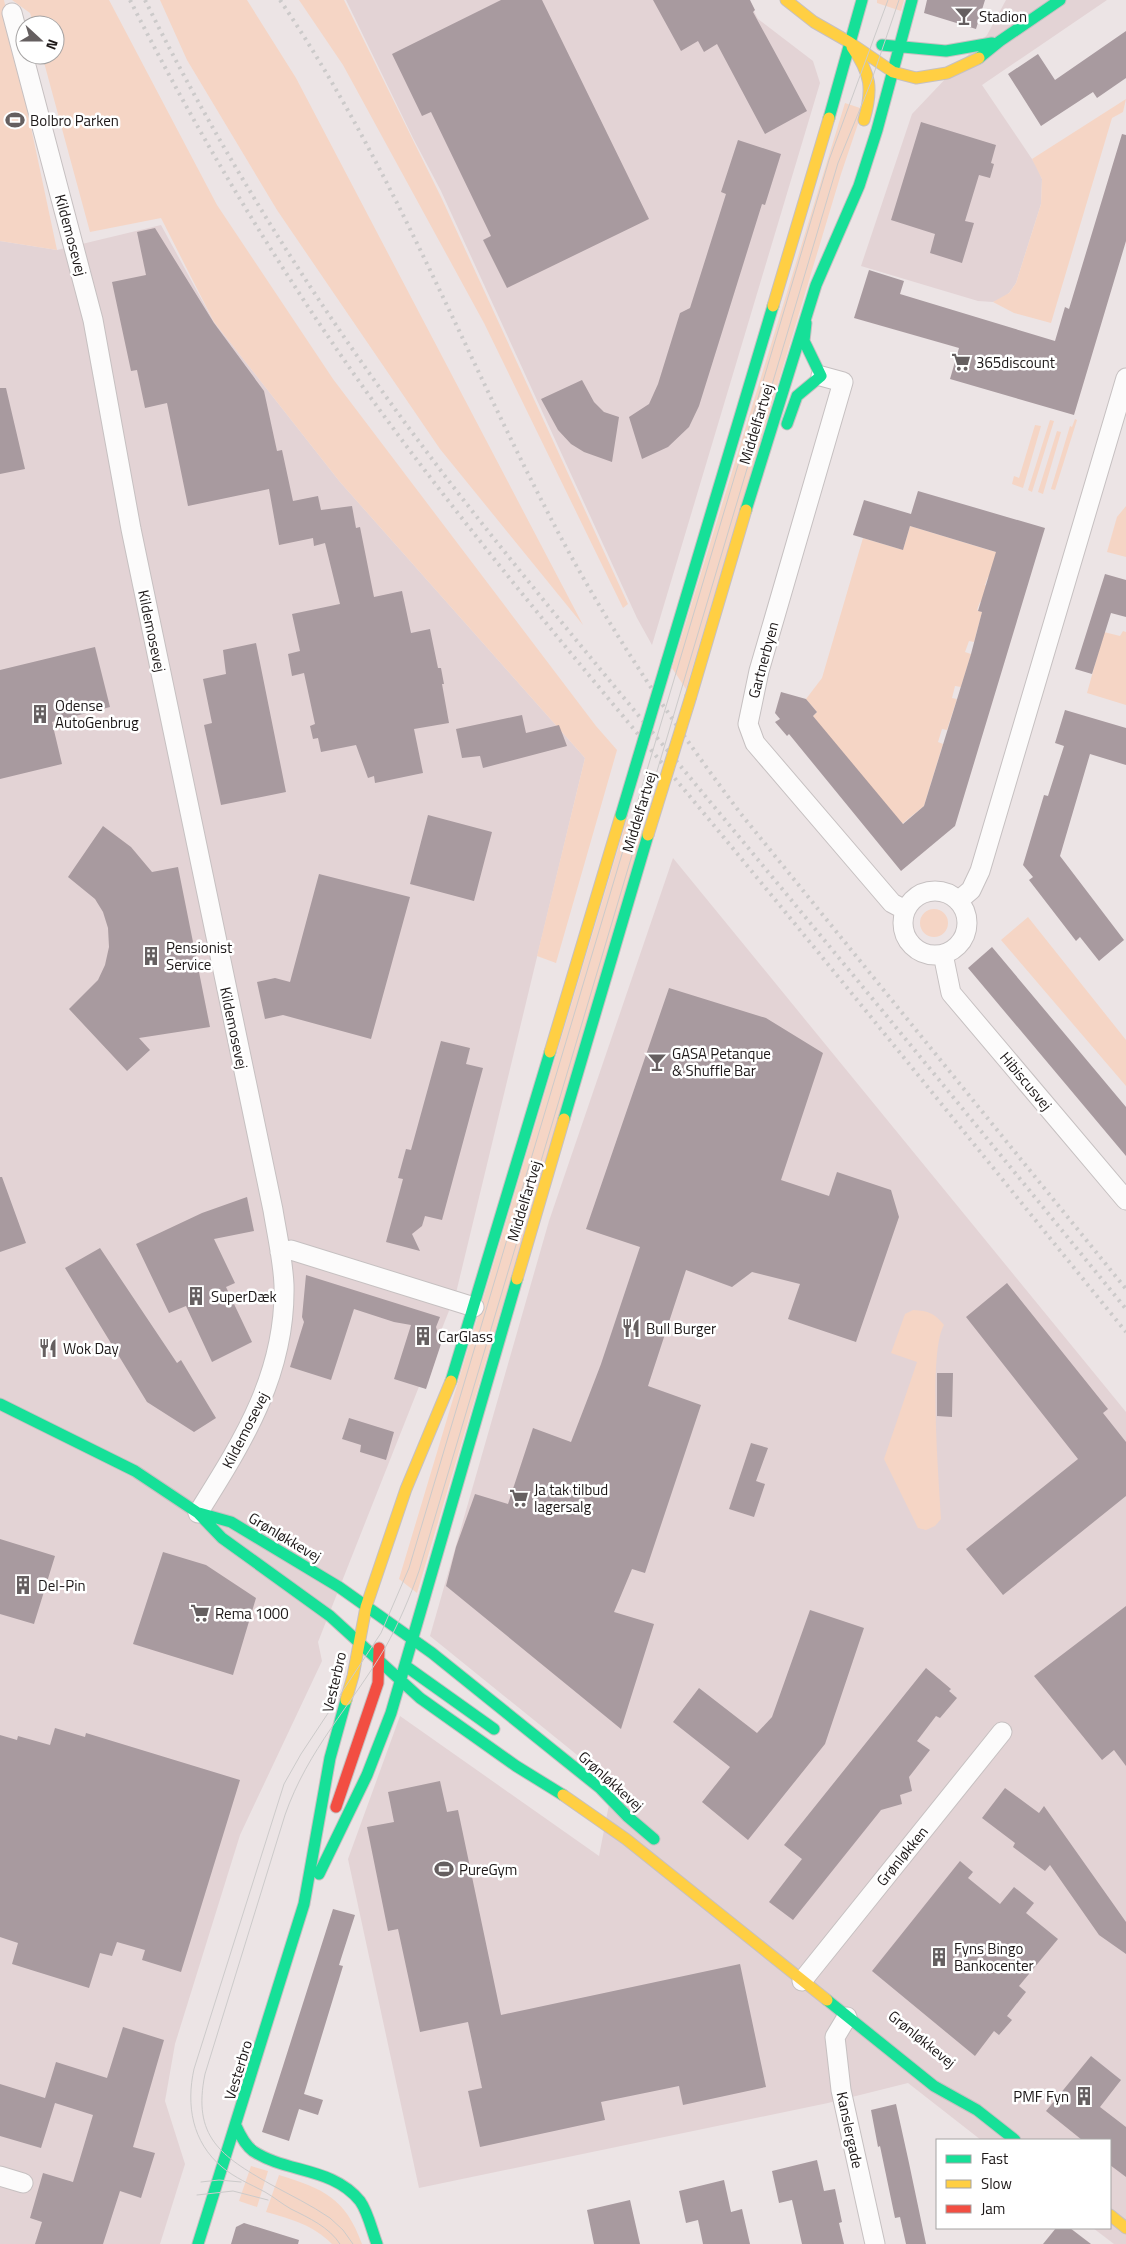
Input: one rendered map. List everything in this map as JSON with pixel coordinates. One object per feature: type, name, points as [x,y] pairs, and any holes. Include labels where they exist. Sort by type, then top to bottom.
[{"type":"street","points":[[786,0],[814,22],[849,42],[893,72],[916,78],[947,74],[974,62],[1000,41],[1060,0]]},
{"type":"street","name":"Middelfartvej","points":[[373,1618],[406,1489],[452,1378],[474,1307],[836,96],[849,42],[862,0]]},
{"type":"street","name":"Middelfartvej","points":[[405,1666],[504,1321],[733,552],[816,285],[859,186],[883,110],[912,0]]},
{"type":"street","name":"Kildemosevej","points":[[12,14],[93,320],[131,530],[273,1210],[280,1252],[284,1285],[282,1323],[274,1368],[262,1402],[238,1450],[198,1513]]},
{"type":"street","points":[[849,42],[959,50],[1000,41]]},
{"type":"street","points":[[849,42],[865,65],[871,82],[869,106],[860,133]]},
{"type":"street","points":[[816,285],[837,209]]},
{"type":"street","points":[[782,438],[797,396],[821,376],[804,341],[806,315]]},
{"type":"street","name":"Gartnerbyen","points":[[821,376],[843,382],[759,671],[748,724],[750,734],[761,750],[892,903],[905,910]]},
{"type":"street","points":[[958,901],[971,890],[980,871],[1126,378]]},
{"type":"street","points":[[733,552],[773,463]]},
{"type":"street","points":[[942,891],[958,901],[966,914],[967,925],[964,936],[958,946],[943,954],[927,954],[917,950],[908,942],[902,921],[905,910],[911,900],[920,894],[942,891]]},
{"type":"street","name":"Hibiscusvej","points":[[943,954],[951,993],[1126,1200]]},
{"type":"street","points":[[280,1252],[291,1250],[474,1307]]},
{"type":"street","points":[[425,1476],[452,1378]]},
{"type":"street","name":"Grønløkkevej","points":[[0,1404],[135,1471],[198,1513],[222,1538],[330,1616],[358,1642],[380,1658],[420,1698],[454,1723],[626,1838],[808,1972],[847,2017],[934,2086],[977,2110]]},
{"type":"street","points":[[198,1513],[301,1580]]},
{"type":"street","name":"Grønløkkevej","points":[[198,1513],[232,1522],[339,1587],[373,1618],[396,1628],[412,1639],[600,1788],[627,1816],[664,1848]]},
{"type":"street","points":[[396,1628],[407,1625],[416,1617],[423,1604]]},
{"type":"street","points":[[304,1904],[378,1683],[380,1658],[373,1618],[352,1611]]},
{"type":"street","name":"Vesterbro","points":[[198,2244],[304,1904],[330,1758],[351,1682],[358,1642],[373,1618]]},
{"type":"street","points":[[351,1682],[365,1663],[380,1658],[405,1666],[502,1736]]},
{"type":"street","name":"Vesterbro","points":[[304,1904],[367,1774],[391,1713],[405,1666]]},
{"type":"street","name":"Grønløkken","points":[[808,1972],[1002,1732]]},
{"type":"street","points":[[543,1758],[600,1788]]},
{"type":"street","name":"Kanslergade","points":[[847,2017],[835,2037],[841,2090],[875,2244]]},
{"type":"street","name":"Grønløkkevej","points":[[954,2085],[977,2110],[1014,2139]]},
{"type":"street","points":[[236,2126],[242,2139],[252,2150],[263,2156],[329,2178],[349,2190],[361,2203],[377,2244]]},
{"type":"street","points":[[0,2176],[23,2183]]},
{"type":"street","points":[[1111,2216],[1126,2228]]},
{"type":"shaded area","name":"Bolbro Parken","points":[[0,0],[4,0],[15,52],[15,65],[18,65],[57,250],[0,241]]},
{"type":"shaded area","points":[[12,0],[109,0],[217,205],[333,379],[596,726],[617,750],[556,963],[537,956],[585,758],[340,482],[214,322],[161,218],[90,232],[45,65],[65,65],[65,15],[31,15]]},
{"type":"shaded area","points":[[160,0],[247,0],[296,78],[583,625],[440,449],[277,210],[187,60]]},
{"type":"shaded area","points":[[299,0],[344,0],[442,199],[628,604],[623,608],[484,323],[343,65]]},
{"type":"shaded area","points":[[346,0],[748,0],[758,19],[813,61],[820,83],[652,645],[637,618],[441,191]]},
{"type":"shaded area","points":[[877,0],[904,0],[901,11],[877,3]]},
{"type":"shaded area","points":[[1006,0],[1107,0],[982,85],[1036,165],[1042,179],[1041,204],[1016,283],[1003,298],[993,302],[978,301],[861,266],[912,114],[987,35]]},
{"type":"shaded area","points":[[1126,99],[1123,112],[1112,118],[1051,323],[1014,313],[993,302],[1009,293],[1016,283],[1041,204],[1042,179],[1032,159]]},
{"type":"shaded area","points":[[845,103],[863,109],[841,174],[686,689],[672,668]]},
{"type":"shaded area","points":[[161,225],[214,322],[340,482],[585,758],[456,1293],[318,1642],[322,1661],[240,1835],[175,2044],[165,2101],[185,2164],[160,2244],[0,2244],[0,241],[57,250]]},
{"type":"shaded area","points":[[1075,419],[1077,420],[1055,490],[1051,489],[1070,426],[1072,427]]},
{"type":"shaded area","points":[[1050,420],[1054,421],[1032,492],[1028,490]]},
{"type":"shaded area","points":[[1035,425],[1041,426],[1023,488],[1012,484],[1014,476],[1019,478]]},
{"type":"shaded area","points":[[1057,431],[1061,432],[1043,494],[1038,492]]},
{"type":"shaded area","points":[[1126,506],[1126,557],[1107,552],[1117,517]]},
{"type":"shaded area","points":[[910,526],[999,553],[992,578],[988,577],[985,585],[989,587],[984,603],[980,602],[977,610],[982,612],[974,642],[969,641],[965,652],[971,654],[961,687],[955,686],[952,698],[957,699],[947,730],[942,729],[938,742],[943,744],[924,806],[897,828],[813,716],[817,712],[806,699],[822,678],[863,538],[903,550]]},
{"type":"shaded area","points":[[1123,631],[1126,632],[1126,705],[1087,693],[1104,632],[1120,636]]},
{"type":"shaded area","points":[[627,819],[643,832],[417,1593],[399,1579]]},
{"type":"shaded area","points":[[673,858],[1126,1412],[1126,2244],[1114,2244],[1094,2229],[1111,2229],[1111,2139],[980,2139],[908,2083],[828,2103],[419,2188],[348,1859],[400,1716],[599,1856],[613,1784],[430,1636],[549,1221]]},
{"type":"shaded area","points":[[934,909],[944,913],[948,923],[944,933],[934,937],[924,933],[920,923],[924,913]]},
{"type":"shaded area","points":[[1028,917],[1126,1040],[1126,1086],[1001,940]]},
{"type":"shaded area","points":[[913,1310],[931,1313],[944,1325],[939,1340],[936,1361],[935,1388],[941,1519],[935,1526],[926,1530],[918,1528],[884,1459],[917,1362],[891,1353],[905,1314]]},
{"type":"shaded area","points":[[251,2166],[268,2171],[257,2207],[239,2201]]},
{"type":"shaded area","points":[[279,2175],[308,2185],[331,2197],[348,2215],[362,2244],[332,2244],[309,2227],[266,2212]]},
{"type":"building","points":[[501,0],[542,0],[649,219],[507,288],[483,240],[491,236],[431,112],[422,116],[392,54]]},
{"type":"building","points":[[653,0],[750,0],[755,10],[753,12],[807,111],[765,134],[717,44],[704,52],[698,41],[681,51]]},
{"type":"building","points":[[927,0],[985,0],[976,29],[924,13]]},
{"type":"building","points":[[1126,31],[1126,78],[1097,98],[1093,92],[1041,126],[1008,74],[1038,54],[1055,80]]},
{"type":"building","points":[[921,122],[996,145],[991,163],[994,164],[990,178],[979,175],[965,221],[974,223],[962,263],[930,253],[935,234],[891,220]]},
{"type":"building","points":[[1122,134],[1126,135],[1126,241],[1074,415],[950,379],[959,348],[854,318],[869,270],[904,281],[900,294],[1055,341],[1065,307],[1069,309]]},
{"type":"building","points":[[738,140],[781,154],[765,205],[762,204],[699,406],[689,427],[668,447],[642,459],[629,417],[649,404],[658,384],[680,313],[690,308],[726,194],[721,192]]},
{"type":"building","points":[[155,228],[214,323],[264,391],[277,451],[282,450],[293,501],[318,496],[321,510],[352,506],[356,528],[360,527],[374,597],[402,591],[411,633],[430,629],[438,668],[441,668],[449,723],[414,729],[423,773],[375,783],[374,776],[368,778],[356,745],[321,752],[318,738],[313,739],[310,726],[315,724],[304,673],[292,676],[288,654],[300,651],[292,614],[340,604],[325,543],[314,546],[313,538],[279,545],[269,489],[188,506],[167,403],[145,408],[137,370],[131,371],[112,282],[146,275],[137,232]]},
{"type":"building","points":[[582,380],[594,402],[604,412],[619,417],[612,462],[584,452],[571,444],[558,430],[541,399]]},
{"type":"building","points":[[0,388],[6,388],[25,469],[0,474]]},
{"type":"building","points":[[918,491],[1045,528],[955,826],[901,871],[789,734],[787,736],[775,722],[780,719],[775,713],[781,692],[806,699],[817,712],[813,716],[903,824],[924,806],[971,654],[982,612],[978,611],[996,552],[910,526],[903,550],[853,535],[864,500],[911,514]]},
{"type":"building","points":[[1105,574],[1126,580],[1126,617],[1111,613],[1092,674],[1075,669]]},
{"type":"building","points":[[256,643],[286,792],[221,805],[204,725],[212,723],[203,679],[226,674],[223,650]]},
{"type":"building","name":"Odense AutoGenbrug","points":[[95,647],[110,707],[52,722],[62,764],[0,779],[0,670]]},
{"type":"building","points":[[1065,710],[1126,728],[1126,765],[1090,754],[1060,856],[1124,940],[1099,961],[1080,937],[1076,941],[1029,880],[1033,877],[1023,865],[1044,795],[1048,796],[1064,746],[1055,743]]},
{"type":"building","points":[[522,715],[526,733],[559,725],[567,746],[483,768],[480,756],[462,758],[456,729]]},
{"type":"building","points":[[428,815],[492,832],[474,901],[410,884]]},
{"type":"building","name":"Pensionist Service","points":[[103,826],[131,847],[152,872],[178,867],[210,1027],[139,1038],[150,1050],[127,1071],[69,1009],[98,980],[105,965],[109,947],[108,928],[103,912],[95,899],[68,877]]},
{"type":"building","points":[[319,874],[410,897],[371,1039],[283,1015],[265,1019],[257,982],[275,978],[290,982]]},
{"type":"building","points":[[992,947],[1126,1107],[1126,1156],[968,968]]},
{"type":"building","points":[[669,988],[766,1018],[823,1053],[781,1180],[829,1196],[837,1172],[891,1190],[899,1217],[856,1342],[788,1319],[800,1284],[752,1272],[732,1287],[686,1270],[648,1386],[701,1405],[645,1573],[632,1569],[614,1612],[654,1624],[621,1729],[446,1586],[456,1547],[475,1494],[508,1504],[533,1428],[571,1442],[601,1364],[640,1247],[586,1229]]},
{"type":"building","points":[[441,1041],[470,1048],[466,1064],[483,1068],[442,1220],[425,1216],[422,1226],[412,1234],[420,1251],[386,1242],[403,1179],[398,1178],[406,1149],[411,1150]]},
{"type":"building","points":[[0,1177],[2,1177],[26,1243],[0,1252]]},
{"type":"building","name":"SuperDæk","points":[[247,1197],[254,1231],[214,1239],[235,1283],[226,1287],[252,1342],[212,1362],[186,1306],[169,1313],[136,1244],[202,1213]]},
{"type":"building","points":[[100,1248],[177,1363],[181,1360],[216,1418],[194,1432],[147,1402],[65,1268]]},
{"type":"building","points":[[306,1275],[440,1317],[436,1327],[441,1344],[426,1389],[394,1379],[411,1325],[394,1322],[354,1309],[331,1380],[290,1367],[304,1322],[302,1317]]},
{"type":"building","points":[[1007,1283],[1108,1409],[1103,1413],[1126,1442],[1126,1496],[1003,1595],[966,1549],[1078,1459],[966,1317]]},
{"type":"building","points":[[937,1373],[953,1373],[952,1417],[937,1416]]},
{"type":"building","points":[[349,1418],[394,1432],[386,1460],[360,1452],[361,1445],[342,1439]]},
{"type":"building","points":[[751,1443],[768,1448],[756,1481],[765,1484],[754,1517],[729,1509]]},
{"type":"building","name":"Del-Pin","points":[[0,1539],[55,1556],[34,1624],[0,1614]]},
{"type":"building","name":"Rema 1000","points":[[163,1552],[206,1565],[256,1598],[233,1675],[133,1644]]},
{"type":"building","points":[[1126,1606],[1126,1766],[1114,1750],[1102,1760],[1034,1676]]},
{"type":"building","points":[[810,1610],[864,1628],[825,1744],[748,1840],[702,1802],[730,1767],[673,1722],[699,1688],[757,1733],[772,1717]]},
{"type":"building","points":[[926,1668],[951,1689],[949,1691],[957,1698],[940,1718],[936,1716],[917,1741],[930,1750],[909,1777],[912,1791],[900,1795],[902,1804],[881,1810],[793,1920],[769,1902],[802,1859],[784,1845]]},
{"type":"building","points":[[55,1728],[85,1737],[86,1733],[240,1780],[181,1972],[142,1960],[145,1950],[117,1942],[112,1956],[100,1953],[89,1988],[12,1964],[18,1943],[0,1937],[0,1735],[17,1740],[18,1736],[50,1745]]},
{"type":"building","points":[[440,1781],[447,1812],[458,1810],[501,2015],[740,1964],[766,2087],[683,2105],[679,2086],[601,2102],[605,2120],[480,2147],[468,2091],[482,2088],[468,2022],[420,2032],[398,1929],[388,1931],[367,1827],[394,1822],[388,1792]]},
{"type":"building","points":[[1005,1788],[1039,1813],[1044,1806],[1126,1922],[1126,1954],[1099,1935],[1050,1865],[1045,1871],[1013,1847],[1015,1843],[982,1818]]},
{"type":"building","name":"Fyns Bingo Bankocenter","points":[[960,1861],[973,1872],[968,1878],[1000,1904],[1014,1887],[1034,1903],[1026,1913],[1058,1939],[1019,1986],[1026,1992],[1007,2016],[1012,2020],[999,2035],[994,2031],[975,2056],[872,1971]]},
{"type":"building","points":[[333,1909],[355,1915],[339,1965],[343,1966],[304,2094],[323,2100],[318,2115],[299,2109],[289,2141],[262,2132]]},
{"type":"building","points":[[123,2027],[164,2040],[133,2147],[155,2153],[141,2198],[120,2191],[103,2244],[35,2244],[42,2222],[30,2218],[43,2173],[73,2182],[93,2115],[55,2103],[41,2148],[0,2136],[0,2084],[45,2098],[56,2062],[107,2078]]},
{"type":"building","name":"PMF Fyn","points":[[1091,2056],[1121,2080],[1100,2107],[1126,2127],[1126,2177],[1111,2166],[1111,2139],[1081,2139],[1046,2111]]},
{"type":"building","points":[[896,2104],[926,2244],[906,2244],[900,2217],[895,2218],[880,2146],[878,2147],[871,2110]]},
{"type":"building","points":[[817,2160],[824,2191],[835,2189],[842,2222],[839,2223],[844,2244],[802,2244],[792,2200],[779,2203],[772,2171]]},
{"type":"building","points":[[724,2180],[731,2212],[742,2209],[750,2244],[703,2244],[698,2220],[686,2223],[679,2191]]},
{"type":"building","points":[[630,2200],[640,2244],[594,2244],[587,2210]]},
{"type":"building","points":[[244,2223],[299,2240],[298,2244],[231,2244],[236,2227]]},
{"type":"building","points":[[1055,2229],[1071,2229],[1091,2244],[1043,2244]]},
{"type":"tram line","points":[[340,2244],[318,2224],[243,2181],[222,2167],[212,2157],[198,2134],[191,2109],[194,2069],[284,1784],[301,1754],[381,1633],[409,1568],[829,160],[888,0]]},
{"type":"tram line","points":[[353,2244],[343,2230],[330,2218],[253,2174],[224,2154],[214,2142],[207,2129],[203,2114],[202,2096],[205,2074],[285,1815],[295,1791],[318,1748],[385,1648],[404,1610],[419,1571],[838,163],[871,82],[899,0]]},
{"type":"tram line","points":[[201,2182],[219,2180],[241,2182]]},
{"type":"tram line","points":[[197,2195],[233,2191],[268,2200]]},
{"type":"railway","points":[[130,0],[212,152],[272,251],[335,347],[406,445],[524,596],[798,927],[1126,1332]]},
{"type":"railway","points":[[145,0],[177,63],[247,187],[324,307],[405,423],[538,594],[856,978],[1126,1309]]},
{"type":"railway","points":[[280,0],[319,61],[355,123],[420,250],[546,509],[589,589],[637,666],[687,741],[741,814],[1126,1289]]},
{"type":"traffic: fast","points":[[829,118],[862,0]]},
{"type":"traffic: fast","points":[[746,510],[816,285],[859,186],[877,130],[912,0]]},
{"type":"traffic: fast","points":[[979,58],[1000,41],[1060,0]]},
{"type":"traffic: fast","points":[[882,45],[946,51],[992,43]]},
{"type":"traffic: fast","points":[[667,661],[773,306]]},
{"type":"traffic: fast","points":[[787,424],[797,396],[821,376],[804,341],[806,323]]},
{"type":"traffic: fast","points":[[621,815],[667,661]]},
{"type":"traffic: fast","points":[[564,1119],[648,835]]},
{"type":"traffic: fast","points":[[451,1381],[550,1052]]},
{"type":"traffic: fast","points":[[319,1874],[367,1775],[391,1713],[517,1279]]},
{"type":"traffic: fast","points":[[0,1404],[135,1471],[198,1513],[222,1538],[330,1616],[420,1698],[516,1766],[563,1795]]},
{"type":"traffic: fast","points":[[199,1513],[231,1522],[339,1587],[432,1653],[600,1788],[627,1816],[654,1839]]},
{"type":"traffic: fast","points":[[407,1667],[494,1729]]},
{"type":"traffic: fast","points":[[198,2244],[304,1904],[330,1758],[346,1700]]},
{"type":"traffic: fast","points":[[827,2000],[934,2086],[977,2110],[1014,2139]]},
{"type":"traffic: fast","points":[[236,2126],[245,2143],[253,2151],[266,2158],[323,2176],[349,2190],[363,2205],[377,2244]]},
{"type":"traffic: slow","points":[[786,0],[814,22],[849,42],[893,72],[916,78],[947,73],[979,58]]},
{"type":"traffic: slow","points":[[852,47],[867,74],[869,99],[864,120]]},
{"type":"traffic: slow","points":[[773,306],[829,118]]},
{"type":"traffic: slow","points":[[691,696],[746,510]]},
{"type":"traffic: slow","points":[[648,835],[691,696]]},
{"type":"traffic: slow","points":[[550,1052],[621,815]]},
{"type":"traffic: slow","points":[[517,1279],[564,1119]]},
{"type":"traffic: slow","points":[[346,1700],[353,1676],[366,1607],[406,1489],[451,1381]]},
{"type":"traffic: slow","points":[[563,1795],[626,1839],[827,2000]]},
{"type":"traffic: slow","points":[[1111,2216],[1126,2228]]},
{"type":"traffic: jam","points":[[336,1807],[378,1683],[379,1648]]},
{"type":"place","name":"Stadion","points":[[964,16]]},
{"type":"place","name":"Bolbro Parken","points":[[15,120]]},
{"type":"place","name":"365discount","points":[[961,362]]},
{"type":"place","name":"Odense AutoGenbrug","points":[[40,714]]},
{"type":"place","name":"Pensionist Service","points":[[151,956]]},
{"type":"place","name":"GASA Petanque & Shuffle Bar","points":[[657,1062]]},
{"type":"place","name":"SuperDæk","points":[[196,1296]]},
{"type":"place","name":"Bull Burger","points":[[631,1328]]},
{"type":"place","name":"CarGlass","points":[[423,1336]]},
{"type":"place","name":"Wok Day","points":[[48,1348]]},
{"type":"place","name":"Ja tak tilbud lagersalg","points":[[519,1498]]},
{"type":"place","name":"Del-Pin","points":[[23,1585]]},
{"type":"place","name":"Rema 1000","points":[[200,1613]]},
{"type":"place","name":"PureGym","points":[[444,1869]]},
{"type":"place","name":"Fyns Bingo Bankocenter","points":[[939,1957]]},
{"type":"place","name":"PMF Fyn","points":[[1084,2096]]}]
